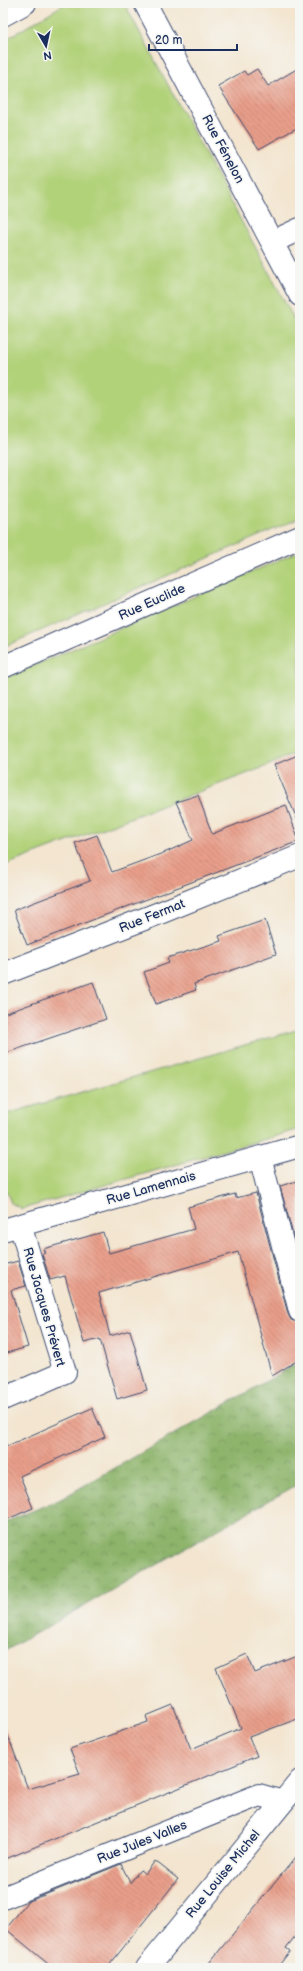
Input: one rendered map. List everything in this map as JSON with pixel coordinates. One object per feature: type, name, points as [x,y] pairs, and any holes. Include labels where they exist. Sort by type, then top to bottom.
[{"type":"street","points":[[3,15],[24,3]]},
{"type":"street","name":"Rue Fénelon","points":[[145,3],[300,295]]},
{"type":"street","points":[[272,242],[300,229]]},
{"type":"street","name":"Rue Euclide","points":[[3,667],[300,537]]},
{"type":"street","name":"Rue Fermat","points":[[3,974],[155,915],[300,856]]},
{"type":"street","name":"Rue Lamennais","points":[[12,1227],[300,1146]]},
{"type":"street","points":[[260,1157],[300,1312]]},
{"type":"street","name":"Rue Jacques Prévert","points":[[3,1399],[65,1372],[12,1227]]},
{"type":"street","name":"Rue Louise Michel","points":[[147,1968],[300,1781]]},
{"type":"street","name":"Rue Jules Valles","points":[[3,1898],[259,1795],[283,1802]]},
{"type":"green space","points":[[66,3],[124,3],[300,330],[300,518],[3,647],[3,41]]},
{"type":"green space","points":[[300,551],[300,751],[267,766],[3,866],[3,679]]},
{"type":"green space","points":[[300,1029],[300,1129],[22,1209],[11,1203],[3,1183],[3,1115]]},
{"type":"green space","points":[[300,1362],[300,1483],[3,1652],[3,1523],[59,1500]]},
{"type":"building","points":[[300,67],[300,126],[259,149],[218,86],[244,71],[247,75],[257,69],[268,86]]},
{"type":"building","points":[[300,754],[300,826],[274,765]]},
{"type":"building","points":[[198,795],[212,834],[286,805],[299,841],[27,945],[14,910],[90,881],[75,843],[97,835],[112,872],[166,852],[193,840],[176,802]]},
{"type":"building","points":[[265,920],[276,954],[194,984],[196,990],[156,1004],[144,972],[169,963],[167,958],[221,941],[219,936]]},
{"type":"building","points":[[93,982],[106,1019],[3,1054],[3,1014]]},
{"type":"building","points":[[300,1180],[300,1261],[280,1186]]},
{"type":"building","points":[[256,1193],[288,1314],[291,1320],[300,1323],[300,1359],[272,1376],[238,1252],[99,1293],[110,1336],[130,1330],[147,1390],[117,1399],[100,1339],[84,1343],[65,1276],[50,1280],[42,1254],[45,1253],[43,1249],[103,1232],[109,1253],[194,1229],[188,1207],[235,1194],[236,1198]]},
{"type":"building","points":[[18,1261],[26,1286],[11,1290],[28,1347],[3,1354],[3,1265]]},
{"type":"building","points":[[92,1408],[105,1437],[20,1476],[33,1508],[3,1521],[3,1437],[7,1446]]},
{"type":"building","points":[[247,1654],[255,1673],[300,1655],[300,1718],[249,1737],[257,1756],[3,1860],[3,1728],[5,1728],[28,1789],[80,1774],[70,1749],[148,1722],[146,1716],[173,1705],[191,1749],[241,1728],[216,1668]]},
{"type":"building","points":[[300,1852],[300,1930],[286,1948],[290,1951],[277,1968],[205,1968]]},
{"type":"building","points":[[155,1861],[178,1879],[107,1968],[53,1968],[6,1929],[27,1902],[121,1864],[130,1883],[140,1870],[145,1874]]}]
